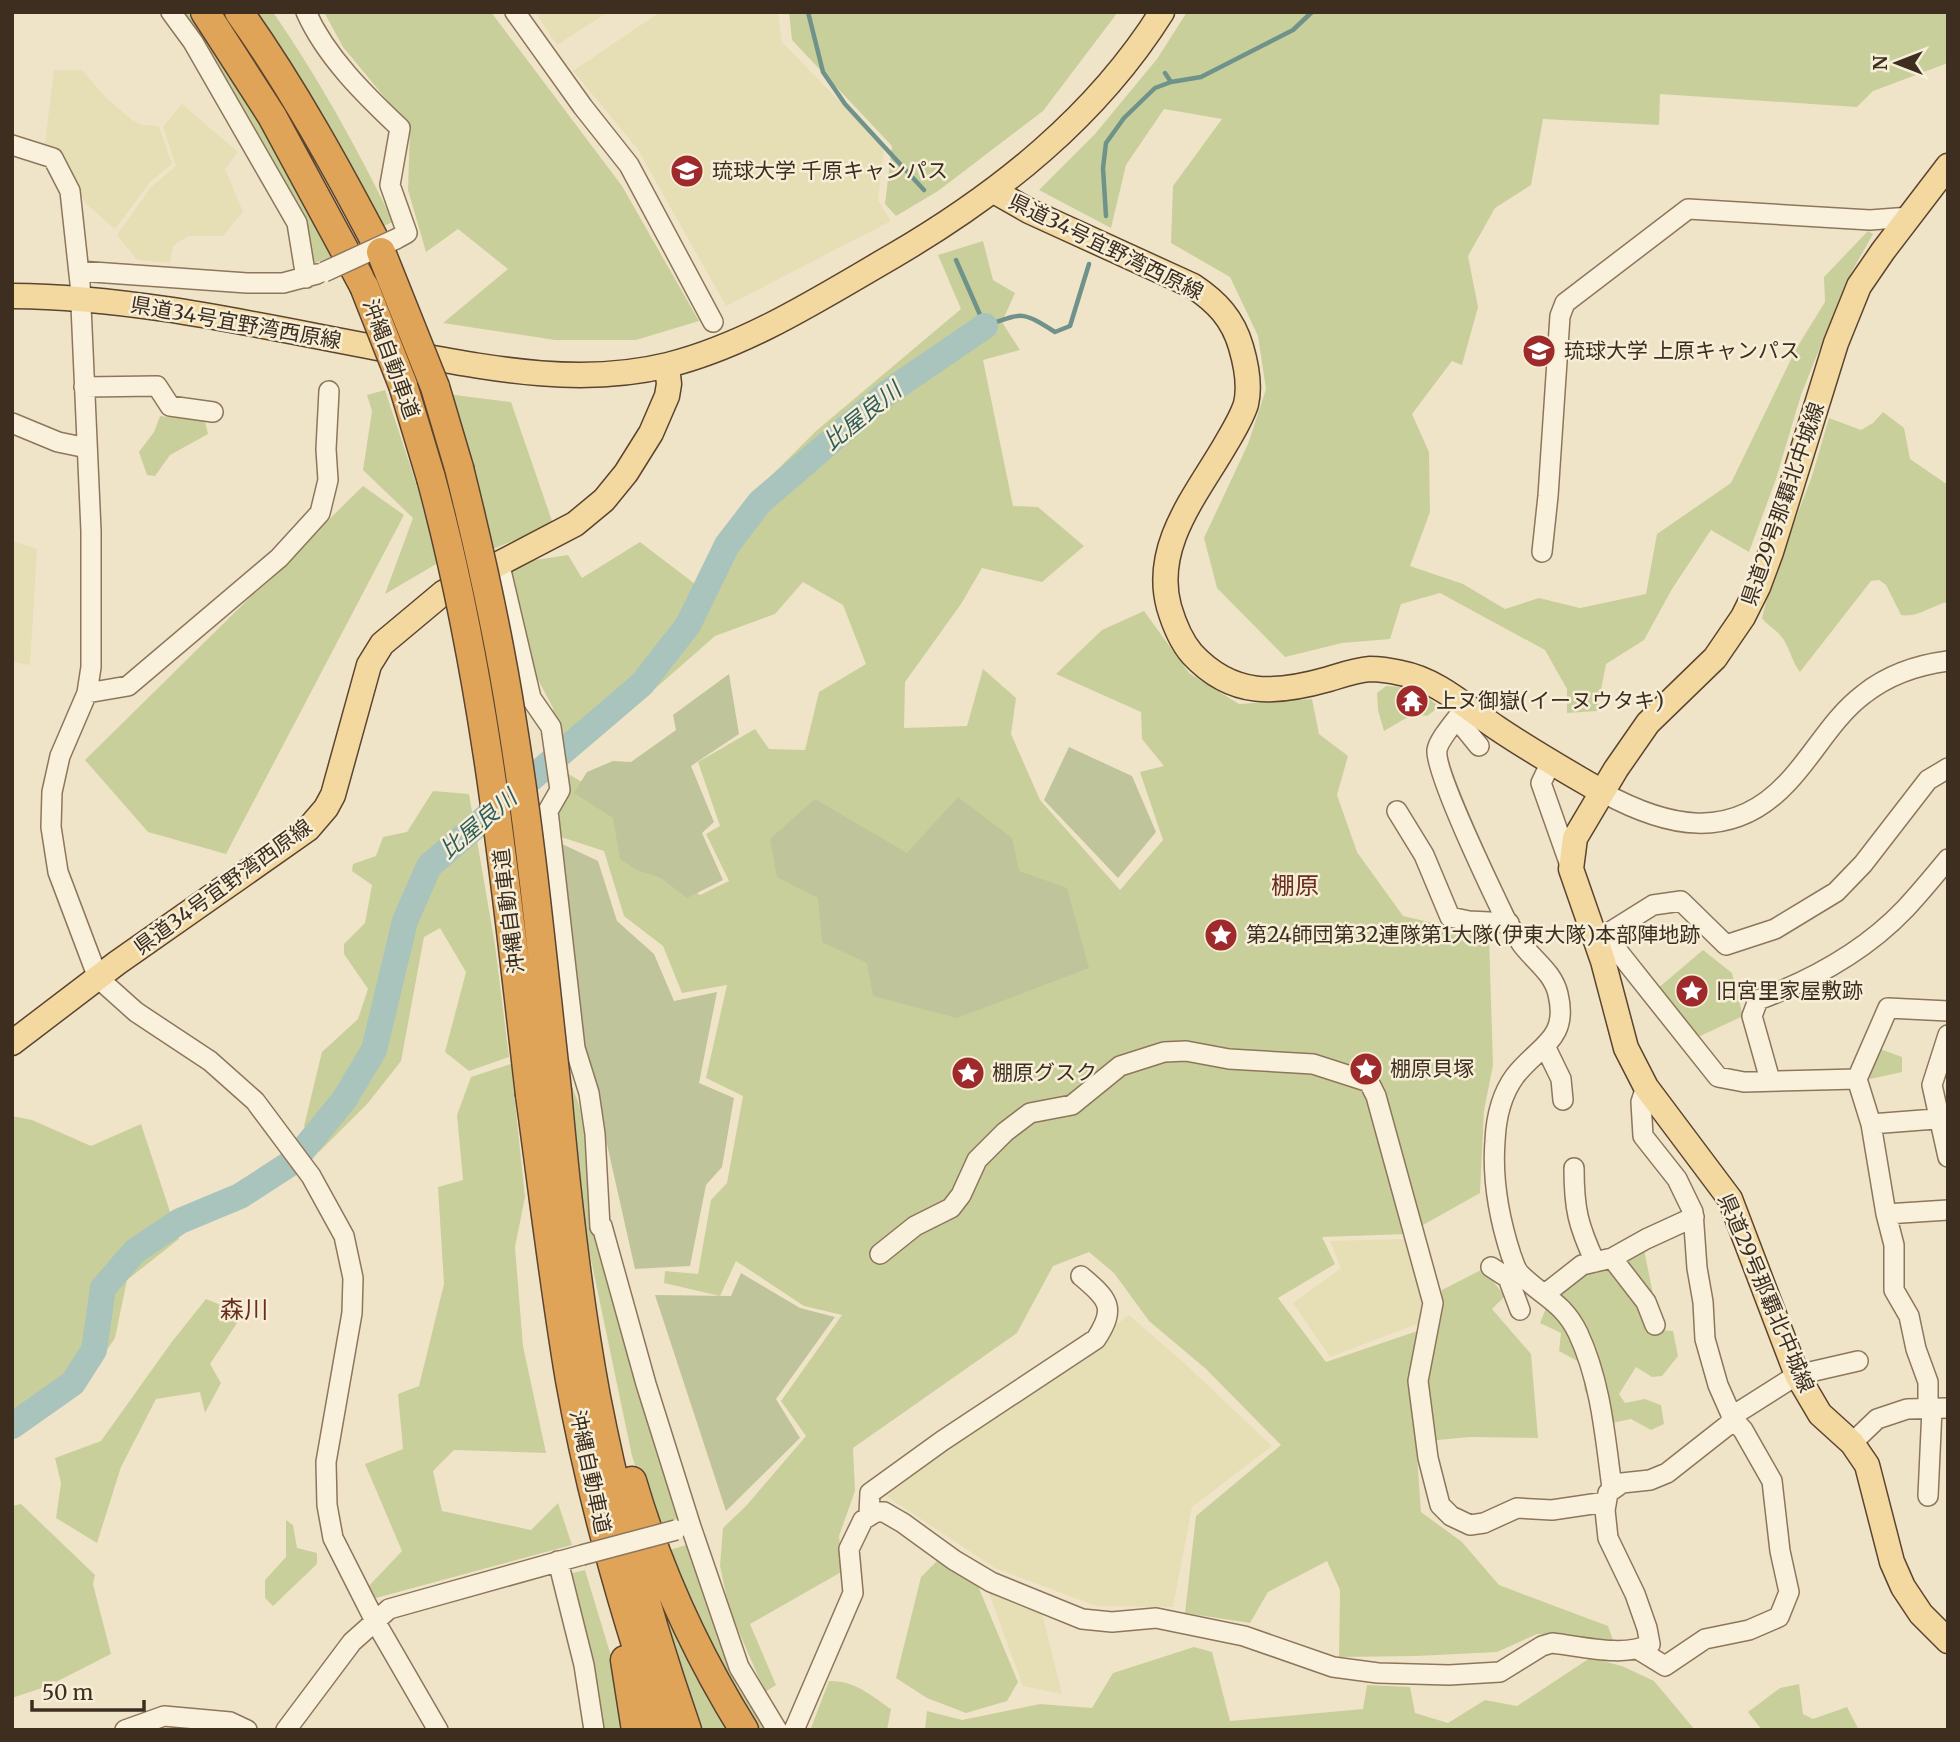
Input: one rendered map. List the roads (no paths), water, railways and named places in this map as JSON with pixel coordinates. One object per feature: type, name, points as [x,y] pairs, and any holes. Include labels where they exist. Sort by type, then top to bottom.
[{"type":"highway","name":"沖縄自動車道","points":[[205,12],[272,116],[364,286],[404,385],[431,478],[464,613],[544,1093],[567,1200],[596,1396],[641,1590],[687,1730]]},
{"type":"highway","name":"沖縄自動車道","points":[[239,12],[296,98],[341,177],[388,245],[435,387],[458,468],[494,621],[513,723],[526,817],[552,1262],[571,1382],[606,1545],[664,1730]]},
{"type":"highway","points":[[552,1262],[561,1399],[591,1537],[625,1657],[636,1730]]},
{"type":"highway","points":[[580,1300],[604,1362],[626,1462],[655,1554],[690,1634],[744,1730]]},
{"type":"main road","name":"県道34号宜野湾西原線","points":[[12,296],[80,298],[126,303],[525,373],[600,374],[667,366],[723,346],[787,316],[905,248],[993,191],[1080,117],[1126,64],[1162,12]]},
{"type":"main road","name":"県道29号那覇北中城線","points":[[1948,166],[1859,286],[1836,343],[1771,552],[1743,617],[1714,658],[1648,723],[1575,838],[1571,869],[1600,937],[1626,1048],[1646,1087],[1730,1199],[1797,1375],[1820,1414],[1852,1443],[1867,1465],[1892,1562],[1903,1587],[1922,1614],[1948,1641]]},
{"type":"main road","name":"県道34号宜野湾西原線","points":[[993,191],[1029,211],[1193,286],[1212,298],[1228,316],[1238,335],[1244,357],[1247,402],[1231,436],[1178,525],[1166,561],[1165,581],[1169,606],[1176,628],[1191,652],[1222,677],[1257,690],[1285,690],[1370,669],[1420,678],[1444,691],[1462,713],[1602,792]]},
{"type":"main road","name":"県道34号宜野湾西原線","points":[[12,1043],[98,978],[308,829],[333,796],[369,665],[375,653],[392,635],[443,593],[575,524],[604,500],[626,473],[652,433],[667,396],[667,366]]},
{"type":"street","points":[[171,12],[193,42],[297,223],[315,275]]},
{"type":"street","points":[[79,271],[247,283],[283,283],[315,275],[388,245],[407,233],[390,185],[401,128],[360,88],[315,32],[306,12]]},
{"type":"street","points":[[515,12],[583,107],[629,165],[713,321]]},
{"type":"street","points":[[12,145],[53,158],[59,169],[70,191],[79,271],[87,448],[91,667],[87,693],[60,756],[52,792],[51,827],[58,872],[98,978],[136,1012],[209,1061],[255,1101],[311,1176],[344,1236],[353,1278],[352,1313],[326,1462],[327,1505],[333,1538],[375,1621],[438,1730]]},
{"type":"street","points":[[1542,552],[1560,316],[1565,303],[1688,209],[1870,220],[1910,217]]},
{"type":"street","points":[[84,387],[157,386],[170,406],[213,412]]},
{"type":"street","points":[[87,693],[128,686],[279,558],[320,513],[328,480],[326,449],[329,391]]},
{"type":"street","points":[[12,423],[58,442],[87,448]]},
{"type":"street","points":[[499,562],[531,698],[551,727],[560,790],[548,811],[575,1048],[589,1093],[595,1134],[600,1227],[602,1226],[684,1528],[739,1667],[777,1730]]},
{"type":"street","points":[[1602,792],[1636,809],[1673,822],[1704,823],[1744,815],[1766,803],[1788,782],[1838,718],[1863,694],[1892,676],[1919,666],[1948,661]]},
{"type":"street","points":[[1479,746],[1462,713],[1436,751],[1443,781],[1509,923],[1558,990],[1562,1015],[1555,1037],[1516,1075],[1504,1093],[1496,1129],[1496,1194],[1520,1310]]},
{"type":"street","points":[[1551,762],[1541,783],[1571,869]]},
{"type":"street","points":[[1857,1079],[1744,1082],[1718,1077],[1600,937],[1653,905],[1681,901],[1726,946],[1775,929],[1836,892],[1863,864],[1928,780],[1948,768]]},
{"type":"street","points":[[1397,811],[1424,855],[1450,916],[1469,921],[1509,923]]},
{"type":"street","points":[[1770,1080],[1752,1016],[1758,1000],[1796,986],[1852,954],[1903,911],[1948,859]]},
{"type":"street","points":[[1940,1409],[1928,1402],[1928,1382],[1916,1349],[1909,1316],[1894,1290],[1894,1245],[1871,1124],[1857,1079],[1888,1008],[1948,1011]]},
{"type":"street","points":[[1948,1035],[1932,1085],[1944,1118],[1948,1157]]},
{"type":"street","points":[[1545,1046],[1561,1079],[1563,1100]]},
{"type":"street","points":[[880,1254],[915,1226],[951,1208],[961,1195],[977,1160],[1005,1132],[1030,1113],[1072,1105],[1120,1066],[1164,1052],[1186,1051],[1228,1059],[1313,1064],[1352,1074],[1370,1082],[1376,1096],[1433,1303],[1418,1381],[1428,1458],[1440,1505],[1451,1516],[1470,1525],[1483,1523],[1517,1508],[1552,1510],[1609,1495],[1622,1483],[1650,1480],[1667,1473],[1737,1413],[1797,1375],[1858,1362]]},
{"type":"street","points":[[1639,1650],[1665,1666],[1705,1639],[1749,1630],[1779,1617],[1789,1592],[1780,1551],[1772,1481],[1743,1430],[1733,1419],[1718,1385],[1705,1339],[1693,1212],[1677,1179],[1643,1136],[1641,1102],[1646,1087]]},
{"type":"street","points":[[1871,1124],[1944,1118]]},
{"type":"street","points":[[1574,1167],[1574,1199],[1580,1230],[1604,1260],[1646,1302],[1655,1325]]},
{"type":"street","points":[[1886,1214],[1948,1210]]},
{"type":"street","points":[[1545,1294],[1582,1265],[1604,1260],[1694,1217]]},
{"type":"street","points":[[794,1730],[853,1593],[849,1549],[863,1520],[869,1514],[884,1512],[990,1582],[1082,1619],[1112,1622],[1156,1618],[1244,1636],[1333,1667],[1378,1673],[1473,1674],[1500,1672],[1542,1646],[1552,1643],[1619,1650],[1639,1650],[1650,1644],[1635,1594],[1608,1538],[1605,1510],[1609,1495],[1600,1399],[1579,1334],[1565,1311],[1545,1294],[1513,1275],[1491,1267]]},
{"type":"street","points":[[869,1514],[870,1493],[1096,1339],[1108,1321],[1108,1306],[1099,1291],[1081,1276]]},
{"type":"street","points":[[1852,1443],[1877,1419],[1908,1409],[1940,1409]]},
{"type":"street","points":[[1928,1496],[1940,1409]]},
{"type":"street","points":[[286,1730],[352,1642],[389,1609],[684,1528]]},
{"type":"street","points":[[558,1561],[584,1665],[594,1730]]},
{"type":"street","points":[[125,1730],[164,1716],[230,1722],[247,1730]]},
{"type":"waterway","points":[[808,12],[823,72],[845,104],[924,190]]},
{"type":"waterway","points":[[1106,216],[1103,168],[1106,143],[1124,118],[1155,88],[1171,82],[1201,77],[1293,30],[1312,12]]},
{"type":"waterway","points":[[1165,73],[1171,82]]},
{"type":"waterway","points":[[956,260],[985,326],[1021,316],[1035,320],[1055,332],[1070,326],[1089,264]]},
{"type":"waterway","name":"比屋良川","points":[[12,1426],[73,1383],[94,1350],[103,1288],[135,1251],[180,1221],[240,1196],[294,1161],[344,1100],[374,1050],[405,921],[429,866],[642,684],[688,625],[727,545],[760,502],[887,393],[985,326]]},
{"type":"place","name":"琉球大学 千原キャンパス","points":[[687,171]]},
{"type":"place","name":"琉球大学 上原キャンパス","points":[[1539,351]]},
{"type":"place","name":"上ヌ御嶽(イーヌウタキ)","points":[[1412,701]]},
{"type":"place","name":"第24師団第32連隊第1大隊(伊東大隊)本部陣地跡","points":[[1221,935]]},
{"type":"place","name":"旧宮里家屋敷跡","points":[[1692,991]]},
{"type":"place","name":"棚原貝塚","points":[[1366,1069]]},
{"type":"place","name":"棚原グスク","points":[[968,1073]]},
{"type":"district","name":"棚原","points":[[1295,886]]},
{"type":"district","name":"森川","points":[[244,1310]]}]
